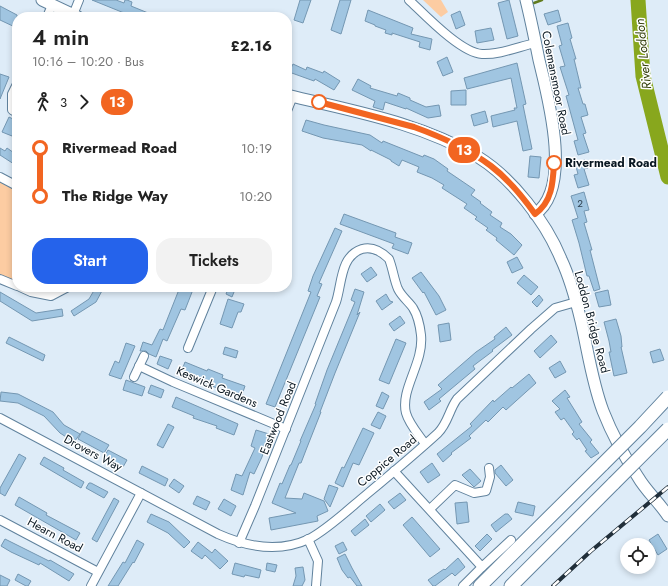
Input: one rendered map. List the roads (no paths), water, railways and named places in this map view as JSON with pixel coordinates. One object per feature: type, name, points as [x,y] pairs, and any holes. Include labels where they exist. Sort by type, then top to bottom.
[{"type":"main road","points":[[480,586],[640,427],[668,397]]},
{"type":"main road","points":[[511,586],[668,429]]},
{"type":"street","points":[[42,0],[67,12]]},
{"type":"street","points":[[76,12],[79,0]]},
{"type":"street","points":[[409,0],[460,46],[475,53],[490,54],[535,42]]},
{"type":"street","name":"Colemansmoor Road","points":[[526,0],[553,124],[555,151],[552,189],[543,207],[535,214]]},
{"type":"street","points":[[49,12],[52,5]]},
{"type":"street","points":[[12,94],[12,105]]},
{"type":"street","name":"Loddon Bridge Road","points":[[292,95],[346,108],[425,131],[459,147],[492,166],[512,186],[535,214],[550,236],[561,258],[576,302],[596,390],[609,425],[638,478],[668,516]]},
{"type":"street","points":[[0,177],[12,183]]},
{"type":"street","name":"Eastwood Road","points":[[239,543],[336,302],[348,259],[354,253],[369,247],[380,252],[389,259],[397,287],[414,309],[420,325],[421,352],[406,399],[406,413],[415,430],[425,444]]},
{"type":"street","points":[[0,279],[12,284]]},
{"type":"street","points":[[31,292],[51,296],[59,292]]},
{"type":"street","points":[[188,348],[211,292]]},
{"type":"street","name":"Coppice Road","points":[[175,510],[218,534],[250,546],[279,546],[308,539],[341,515],[425,444],[444,426],[457,399],[531,329],[555,308],[576,302]]},
{"type":"street","points":[[134,377],[144,356]]},
{"type":"street","name":"Keswick Gardens","points":[[139,366],[173,382],[286,429]]},
{"type":"street","name":"Drovers Way","points":[[0,418],[175,510]]},
{"type":"street","points":[[430,509],[455,485],[474,493],[486,491],[490,477],[489,468]]},
{"type":"street","points":[[394,471],[482,567]]},
{"type":"street","points":[[91,586],[141,493]]},
{"type":"street","name":"Hearn Road","points":[[0,520],[98,572]]},
{"type":"street","points":[[308,539],[318,561],[316,586]]},
{"type":"street","points":[[462,586],[511,540]]},
{"type":"waterway","points":[[534,3],[542,0]]},
{"type":"waterway","name":"River Loddon","points":[[638,0],[643,76],[668,177]]},
{"type":"railway","points":[[553,586],[591,551],[668,487]]},
{"type":"place","name":"Rivermead Road","points":[[554,163]]}]
